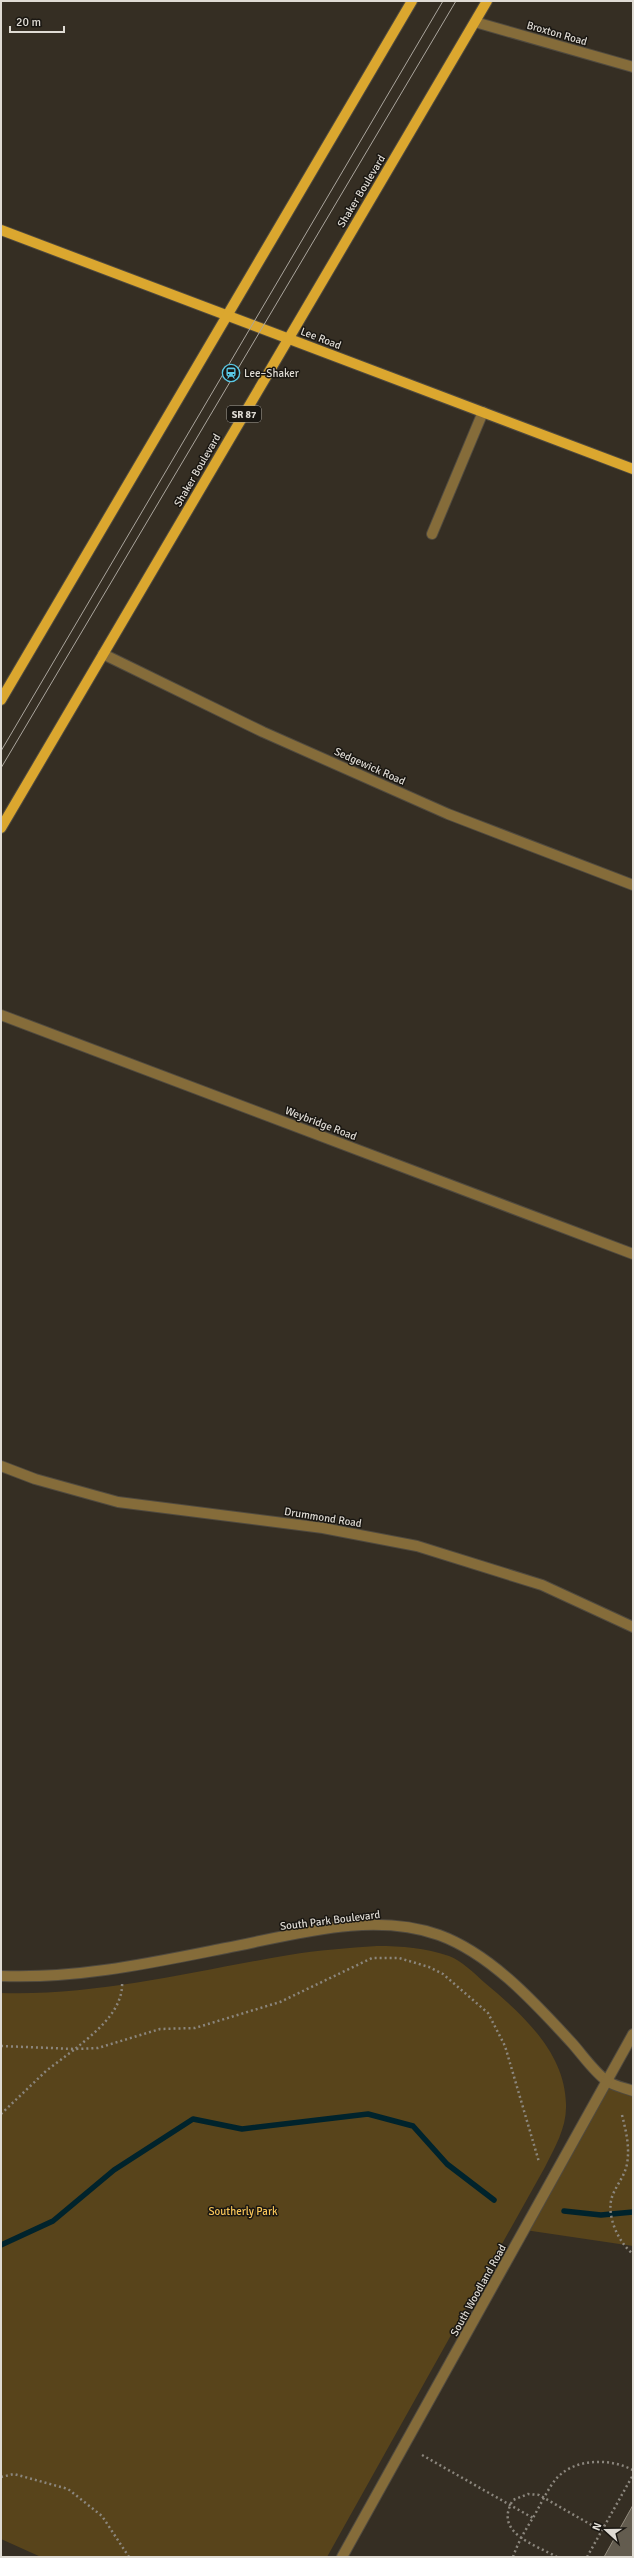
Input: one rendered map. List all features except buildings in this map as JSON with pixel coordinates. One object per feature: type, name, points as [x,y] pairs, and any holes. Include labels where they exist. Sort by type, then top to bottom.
[{"type":"main road","points":[[1,700],[412,1]]},
{"type":"main road","name":"Shaker Boulevard","points":[[1,828],[487,1]]},
{"type":"main road","name":"Lee Road","points":[[1,230],[227,317],[633,469]]},
{"type":"street","name":"Broxton Road","points":[[474,22],[633,67]]},
{"type":"street","points":[[432,534],[483,412]]},
{"type":"street","name":"Sedgewick Road","points":[[103,654],[263,732],[448,814],[633,885]]},
{"type":"street","name":"Weybridge Road","points":[[1,1015],[633,1254]]},
{"type":"street","name":"Drummond Road","points":[[1,1466],[35,1479],[118,1502],[323,1528],[416,1546],[542,1585],[633,1627]]},
{"type":"street","name":"South Park Boulevard","points":[[1,1976],[41,1978],[86,1974],[299,1933],[372,1924],[409,1926],[441,1936],[470,1952],[507,1977],[534,2002],[607,2081]]},
{"type":"street","name":"South Woodland Road","points":[[342,2557],[633,2034]]},
{"type":"street","points":[[607,2081],[633,2091]]},
{"type":"path","points":[[1,2046],[75,2049],[98,2048],[160,2029],[195,2028],[280,2002],[372,1958],[399,1958],[430,1966],[443,1974],[488,2013],[505,2046],[539,2162]]},
{"type":"path","points":[[1,2114],[46,2071],[75,2049],[109,2017],[120,2000],[122,1987],[121,1968]]},
{"type":"path","points":[[622,2115],[627,2133],[627,2163],[622,2181],[611,2199],[614,2228],[633,2254]]},
{"type":"path","points":[[422,2455],[533,2518]]},
{"type":"path","points":[[513,2557],[522,2537],[544,2498],[562,2474],[579,2465],[612,2463],[633,2470]]},
{"type":"path","points":[[1,2477],[14,2474],[68,2489],[102,2516],[129,2557]]},
{"type":"path","points":[[587,2557],[633,2475]]},
{"type":"path","points":[[558,2557],[513,2532],[509,2525],[507,2515],[513,2500],[522,2495],[533,2493],[602,2531]]},
{"type":"green space","name":"Southerly Park","points":[[377,1946],[413,1948],[431,1951],[454,1958],[499,1995],[527,2021],[550,2051],[564,2085],[566,2112],[560,2137],[545,2167],[327,2557],[41,2557],[1,2539],[1,1993],[38,1993],[110,1987],[300,1953]]},
{"type":"green space","points":[[607,2081],[633,2091],[633,2246],[525,2230]]},
{"type":"waterway","points":[[1,2245],[53,2221],[114,2170],[193,2119],[242,2129],[368,2114],[413,2126],[447,2164],[494,2200]]},
{"type":"waterway","points":[[564,2211],[601,2215],[633,2212]]},
{"type":"tram line","points":[[1,751],[443,1]]},
{"type":"tram line","points":[[1,768],[456,1]]},
{"type":"place","name":"Lee–Shaker","points":[[231,373]]}]
